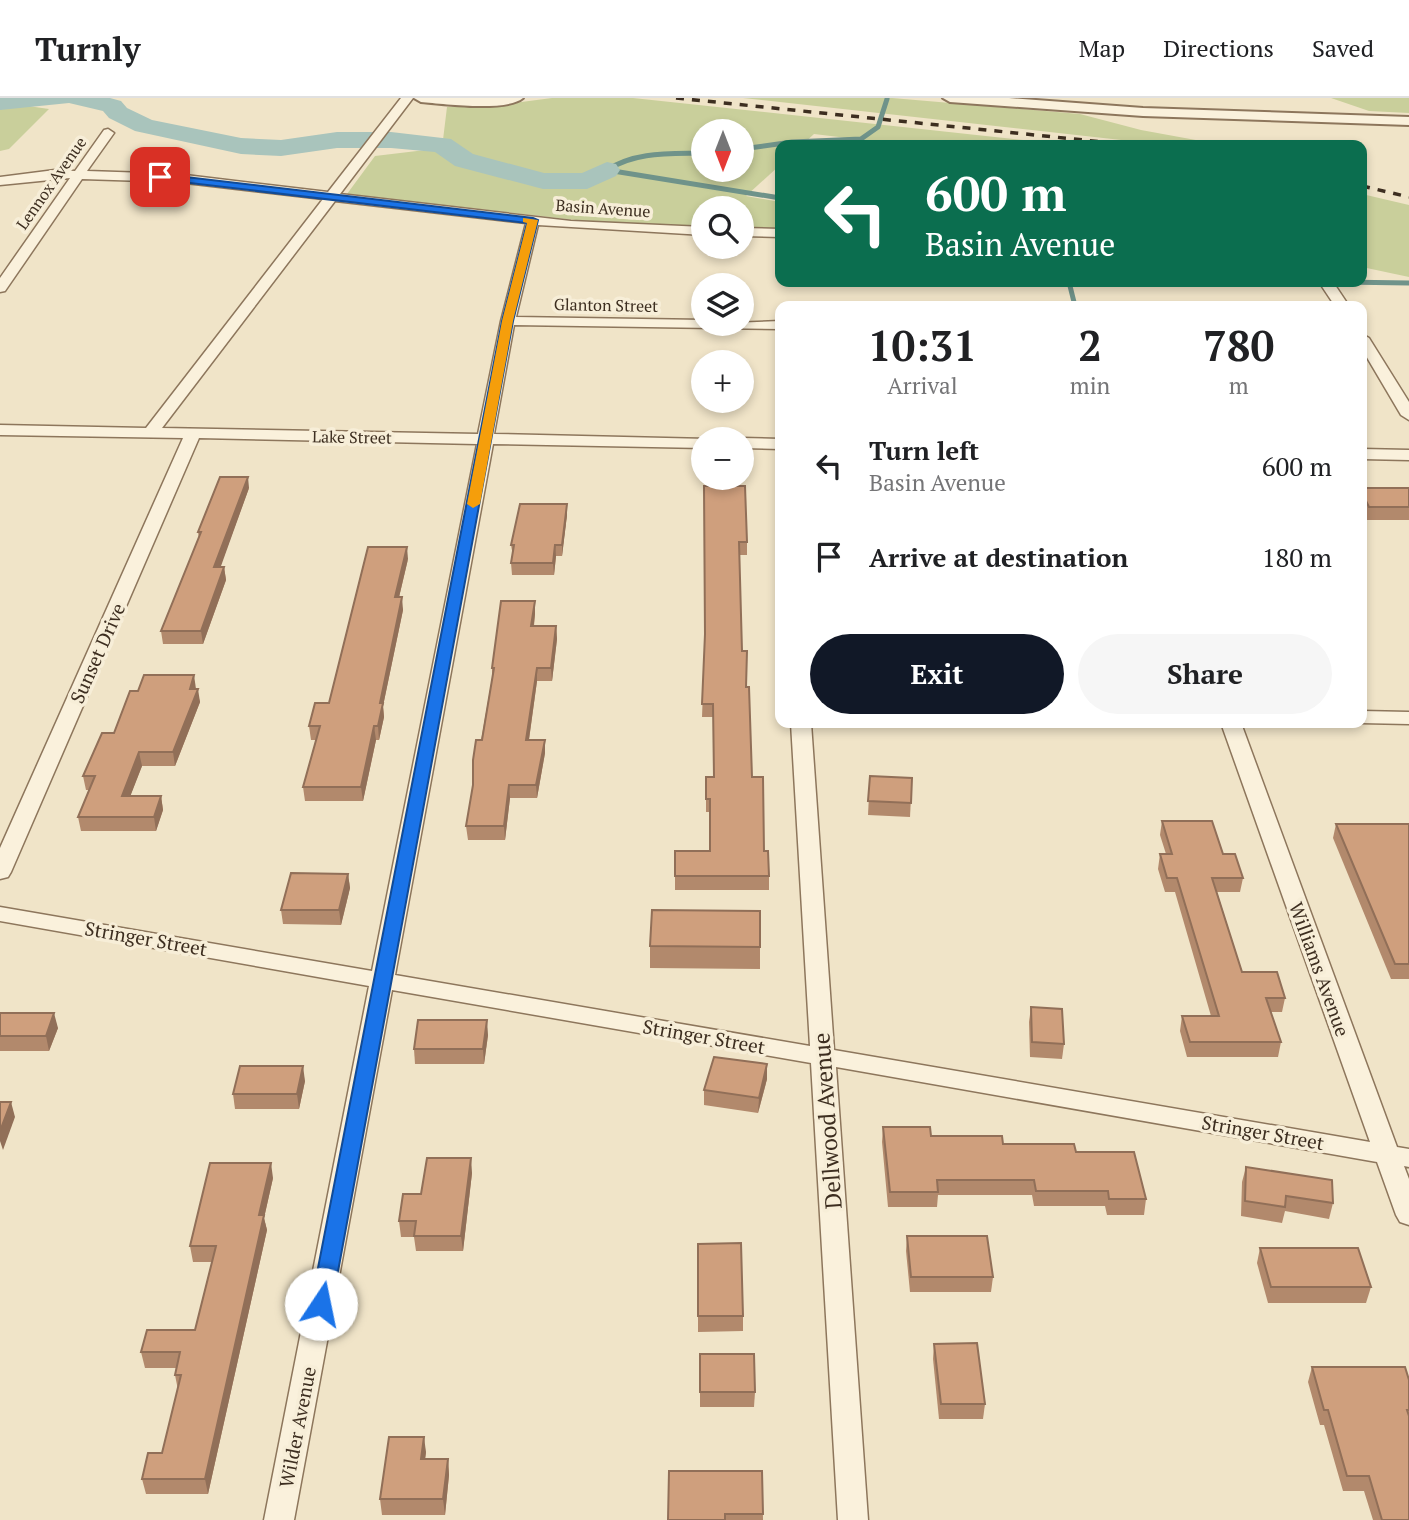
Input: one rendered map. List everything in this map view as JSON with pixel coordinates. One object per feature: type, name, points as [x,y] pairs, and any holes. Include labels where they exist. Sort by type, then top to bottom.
[{"type":"street","points":[[150,433],[407,98]]},
{"type":"street","points":[[421,98],[478,102],[516,98]]},
{"type":"street","points":[[950,98],[1156,113],[1409,121]]},
{"type":"street","name":"Lennox Avenue","points":[[0,288],[108,133]]},
{"type":"street","name":"Basin Avenue","points":[[0,181],[43,175],[78,174],[177,178],[599,228],[691,231]]},
{"type":"street","name":"Wilder Avenue","points":[[279,1520],[508,321],[533,220]]},
{"type":"street","points":[[754,232],[775,233]]},
{"type":"street","name":"Glanton Street","points":[[508,321],[691,324]]},
{"type":"street","name":"Glanton Street","points":[[754,325],[775,325]]},
{"type":"street","points":[[1367,346],[1409,415]]},
{"type":"street","name":"Lake Street","points":[[0,430],[691,443]]},
{"type":"street","name":"Sunset Drive","points":[[0,872],[193,434]]},
{"type":"street","points":[[754,443],[775,444]]},
{"type":"street","points":[[1367,454],[1409,454]]},
{"type":"street","points":[[1367,717],[1409,718]]},
{"type":"street","name":"Dellwood Avenue","points":[[800,728],[853,1520]]},
{"type":"street","name":"Williams Avenue","points":[[1233,728],[1398,1156],[1409,1215]]},
{"type":"street","name":"Stringer Street","points":[[0,914],[1398,1156]]},
{"type":"green space","points":[[552,98],[633,98],[1024,140],[864,140],[814,134],[807,140],[775,140],[775,170],[746,196],[691,196],[691,228],[628,226],[347,194],[375,156],[442,148],[447,107],[491,106]]},
{"type":"green space","points":[[743,98],[892,98],[1080,114],[1141,130],[1196,140],[1121,140]]},
{"type":"green space","points":[[1331,98],[1409,98],[1409,113],[1369,111]]},
{"type":"green space","points":[[0,102],[49,109],[9,149],[0,151]]},
{"type":"green space","points":[[1367,195],[1409,205],[1409,277],[1367,268]]},
{"type":"green space","points":[[754,197],[775,201],[775,231],[754,230]]},
{"type":"building","points":[[220,477],[248,477],[214,567],[224,567],[201,631],[161,631],[201,532],[198,532]]},
{"type":"building","points":[[1367,488],[1409,488],[1409,507],[1369,507]]},
{"type":"building","points":[[704,490],[745,490],[747,542],[739,542],[742,651],[747,651],[746,687],[749,687],[752,777],[763,777],[764,851],[768,851],[769,876],[675,876],[675,851],[710,851],[710,799],[706,799],[706,777],[714,777],[713,704],[702,704],[705,634]]},
{"type":"building","points":[[520,504],[567,504],[562,545],[555,545],[553,563],[511,563],[514,545],[511,545]]},
{"type":"building","points":[[368,547],[407,547],[395,597],[402,597],[380,703],[383,703],[378,726],[374,726],[361,787],[303,787],[320,726],[309,726],[315,703],[329,703]]},
{"type":"building","points":[[501,601],[535,601],[531,626],[556,626],[551,668],[537,668],[526,740],[545,740],[536,785],[509,785],[504,826],[466,826],[473,785],[476,740],[482,740],[494,668]]},
{"type":"building","points":[[144,675],[194,675],[190,689],[198,689],[173,752],[139,752],[122,796],[161,796],[154,817],[78,817],[95,776],[83,776],[102,733],[114,733],[130,691],[138,691]]},
{"type":"building","points":[[870,776],[912,778],[911,803],[868,801]]},
{"type":"building","points":[[1162,821],[1212,821],[1223,854],[1235,854],[1243,878],[1212,878],[1242,972],[1277,972],[1285,998],[1266,998],[1281,1042],[1190,1042],[1182,1016],[1219,1016],[1177,878],[1167,878],[1160,854],[1172,854]]},
{"type":"building","points":[[1336,824],[1409,824],[1409,964],[1395,964]]},
{"type":"building","points":[[291,873],[348,874],[339,910],[281,910]]},
{"type":"building","points":[[652,910],[760,911],[760,947],[650,946]]},
{"type":"building","points":[[1031,1007],[1062,1009],[1064,1044],[1032,1042]]},
{"type":"building","points":[[0,1013],[54,1013],[46,1036],[0,1036]]},
{"type":"building","points":[[418,1020],[487,1020],[483,1049],[414,1049]]},
{"type":"building","points":[[714,1057],[767,1064],[759,1098],[704,1090]]},
{"type":"building","points":[[240,1066],[303,1066],[297,1094],[233,1094]]},
{"type":"building","points":[[0,1102],[11,1102],[0,1131]]},
{"type":"building","points":[[883,1127],[930,1127],[931,1136],[1002,1136],[1003,1144],[1074,1144],[1076,1152],[1134,1152],[1146,1199],[1109,1199],[1108,1191],[1036,1191],[1034,1180],[937,1180],[938,1192],[890,1192]]},
{"type":"building","points":[[427,1158],[471,1158],[461,1236],[414,1236],[416,1221],[399,1221],[403,1194],[421,1194]]},
{"type":"building","points":[[210,1163],[271,1163],[259,1215],[264,1215],[205,1479],[142,1479],[148,1453],[162,1453],[181,1375],[175,1375],[180,1352],[141,1352],[147,1330],[195,1330],[216,1246],[190,1246]]},
{"type":"building","points":[[1246,1167],[1332,1180],[1333,1203],[1286,1196],[1285,1207],[1245,1201]]},
{"type":"building","points":[[907,1236],[987,1236],[993,1277],[911,1277]]},
{"type":"building","points":[[741,1243],[743,1316],[698,1316],[698,1244]]},
{"type":"building","points":[[1260,1248],[1358,1248],[1371,1287],[1271,1287]]},
{"type":"building","points":[[977,1343],[985,1404],[941,1404],[934,1344]]},
{"type":"building","points":[[700,1354],[754,1354],[755,1392],[700,1392]]},
{"type":"building","points":[[1312,1367],[1405,1367],[1409,1380],[1409,1520],[1382,1520],[1369,1476],[1347,1476]]},
{"type":"building","points":[[389,1437],[424,1437],[421,1459],[448,1459],[443,1499],[380,1499]]},
{"type":"building","points":[[669,1471],[762,1471],[763,1514],[725,1514],[725,1520],[668,1520]]},
{"type":"waterway","points":[[0,103],[60,98]]},
{"type":"waterway","points":[[78,98],[112,106],[118,113],[144,126],[241,146],[281,148],[337,140],[391,140],[442,145],[464,160],[543,181],[587,181],[607,170]]},
{"type":"waterway","points":[[838,140],[861,139],[878,127],[887,99]]},
{"type":"waterway","points":[[754,147],[775,144]]},
{"type":"waterway","points":[[691,153],[630,159],[607,170],[775,197]]},
{"type":"waterway","points":[[1367,282],[1409,283]]},
{"type":"waterway","points":[[1070,287],[1074,301]]},
{"type":"railway","points":[[676,98],[1083,140]]},
{"type":"railway","points":[[1367,187],[1409,197]]},
{"type":"slow traffic","points":[[473,504],[508,321],[533,220],[527,220]]},
{"type":"route","points":[[160,177],[533,220],[508,321],[321,1304]]}]
